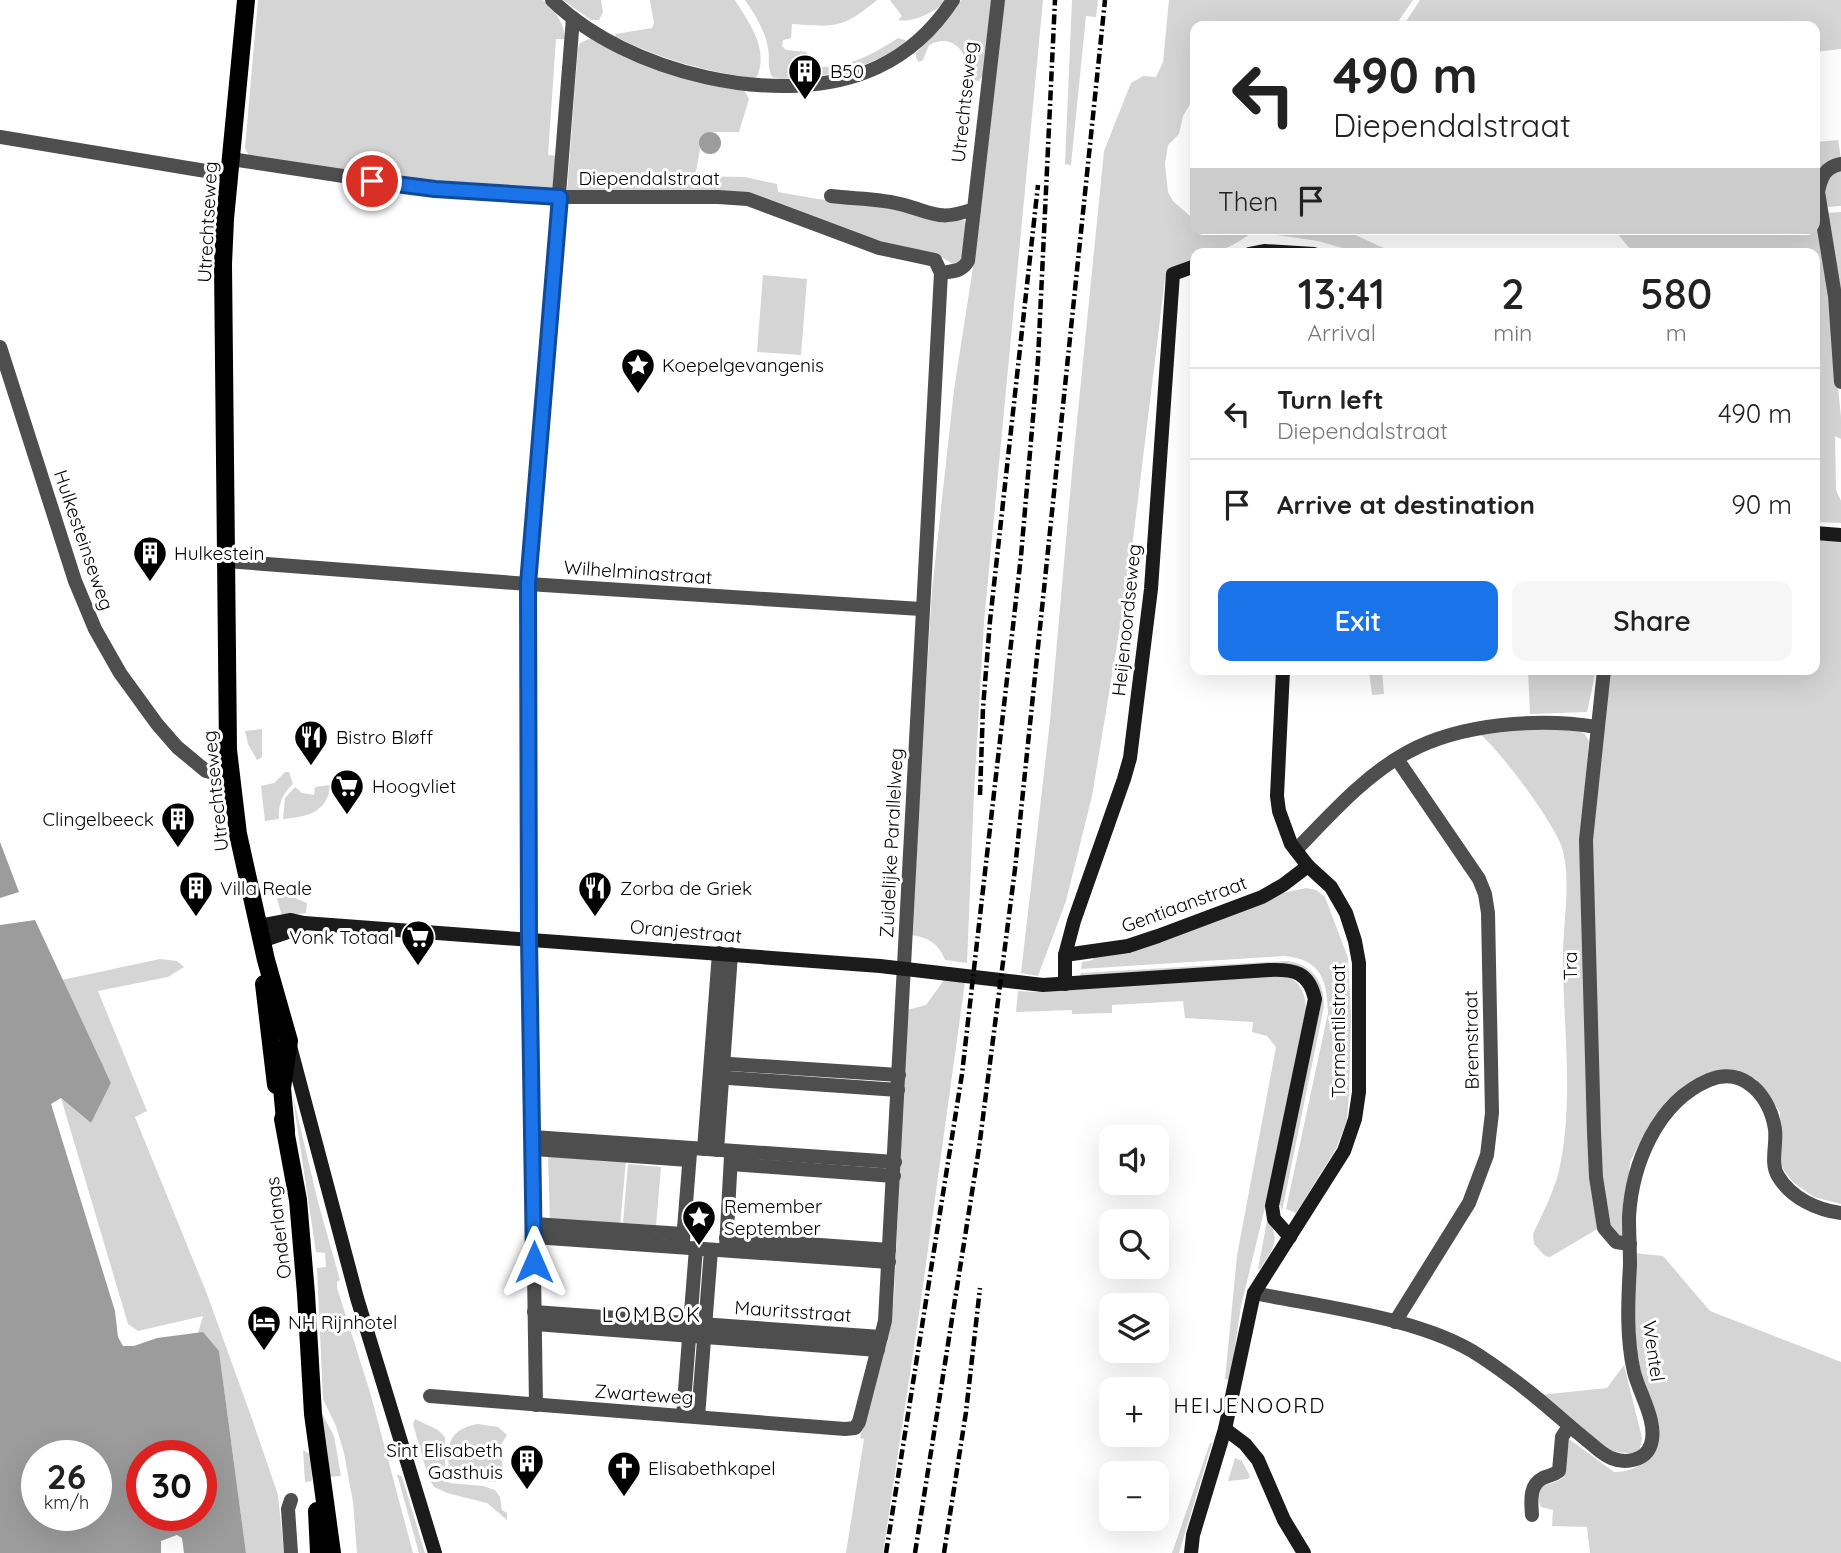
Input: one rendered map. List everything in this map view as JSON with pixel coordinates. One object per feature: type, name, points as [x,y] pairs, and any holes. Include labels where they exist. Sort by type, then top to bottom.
[{"type":"main road","name":"Utrechtseweg","points":[[246,0],[223,264],[228,750],[238,834],[289,1041]]},
{"type":"main road","name":"Onderlangs","points":[[262,939],[272,1059],[298,1200],[317,1448],[319,1553]]},
{"type":"main road","name":"Onderlangs","points":[[286,1130],[282,1088],[289,1041]]},
{"type":"main road","name":"Onderlangs","points":[[317,1448],[332,1553]]},
{"type":"street","name":"Utrechtseweg","points":[[552,0],[573,18],[620,46],[667,66],[714,80],[785,86],[830,82],[879,67],[915,45],[953,0]]},
{"type":"street","name":"Utrechtseweg","points":[[941,273],[961,270],[968,261],[998,0]]},
{"type":"street","points":[[536,1405],[529,938],[528,584],[573,18]]},
{"type":"street","name":"Diependalstraat","points":[[0,137],[230,167],[396,184],[560,197],[748,199],[879,248],[932,259],[937,262],[941,273]]},
{"type":"street","points":[[1820,183],[1828,170],[1841,164]]},
{"type":"street","points":[[831,196],[903,204],[933,216],[957,215],[974,209]]},
{"type":"street","points":[[1820,204],[1835,296],[1841,382]]},
{"type":"street","name":"Heijenoordseweg","points":[[1065,984],[1065,956],[1074,921],[1130,758],[1151,589],[1173,274],[1190,268]]},
{"type":"street","name":"Zuidelijke Parallelweg","points":[[855,1428],[859,1422],[886,1321],[941,273]]},
{"type":"street","name":"Hulkesteinseweg","points":[[0,347],[75,582],[95,629],[120,673],[177,747],[206,771],[230,777]]},
{"type":"street","points":[[1820,533],[1841,535]]},
{"type":"street","name":"Wilhelminastraat","points":[[226,561],[922,610]]},
{"type":"street","name":"Tormentilstraat","points":[[1254,1293],[1344,1151],[1355,1119],[1359,1092],[1359,963],[1355,941],[1346,913],[1331,887],[1308,866],[1296,850],[1283,822],[1277,796],[1283,675]]},
{"type":"street","name":"Tra","points":[[1603,675],[1586,840],[1596,1177],[1604,1228],[1616,1242],[1630,1244]]},
{"type":"street","points":[[1296,850],[1340,805],[1396,759],[1434,741],[1478,728],[1548,722],[1597,727]]},
{"type":"street","name":"Bremstraat","points":[[1395,1322],[1473,1195],[1487,1155],[1492,1114],[1488,913],[1485,894],[1479,879],[1396,759]]},
{"type":"street","name":"Gentiaanstraat","points":[[1065,956],[1128,946],[1158,936],[1262,897],[1308,866]]},
{"type":"street","name":"Oranjestraat","points":[[262,939],[291,920],[903,968],[1024,984],[1293,971],[1307,980],[1315,999],[1272,1206],[1274,1219],[1290,1237]]},
{"type":"street","points":[[691,1417],[687,1243],[710,1154],[725,954]]},
{"type":"street","name":"Utrechtseweg","points":[[289,1041],[356,1298],[435,1553]]},
{"type":"street","points":[[716,1070],[898,1082]]},
{"type":"street","name":"Wentel","points":[[1254,1293],[1395,1322],[1443,1336],[1478,1355],[1531,1393],[1608,1457],[1625,1462],[1646,1453],[1651,1443],[1652,1429],[1634,1371],[1631,1352],[1628,1291],[1629,1215],[1642,1154],[1667,1112],[1687,1093],[1718,1077],[1741,1078],[1762,1096],[1771,1114],[1776,1137],[1774,1165],[1779,1177],[1793,1194],[1817,1208],[1841,1213]]},
{"type":"street","points":[[533,1143],[894,1169]]},
{"type":"street","points":[[691,1417],[721,1246],[710,1154]]},
{"type":"street","points":[[534,1231],[889,1256]]},
{"type":"street","points":[[1192,1553],[1193,1535],[1225,1429],[1254,1293]]},
{"type":"street","name":"Mauritsstraat","points":[[534,1318],[879,1344]]},
{"type":"street","name":"Zwarteweg","points":[[430,1396],[855,1428]]},
{"type":"street","points":[[1532,1515],[1530,1494],[1535,1484],[1559,1471],[1562,1437],[1569,1426]]},
{"type":"street","points":[[1225,1429],[1245,1444],[1258,1460],[1284,1520],[1304,1553]]},
{"type":"street","points":[[291,1500],[288,1509],[291,1553]]},
{"type":"shaded area","points":[[258,0],[543,0],[561,22],[565,39],[556,39],[548,155],[557,156],[555,188],[552,192],[397,179],[249,156],[245,148]]},
{"type":"shaded area","points":[[563,0],[601,0],[603,12],[599,20],[591,20]]},
{"type":"shaded area","points":[[650,0],[735,0],[759,46],[761,56],[757,77],[700,68],[649,52],[616,37],[615,34],[652,28],[654,23]]},
{"type":"shaded area","points":[[745,0],[877,0],[838,24],[792,24],[791,38],[783,40],[782,46],[786,50],[807,52],[804,78],[781,79],[772,77],[765,35]]},
{"type":"shaded area","points":[[890,0],[946,0],[924,16],[898,20],[902,16]]},
{"type":"shaded area","points":[[961,0],[992,0],[983,75],[979,81],[965,79],[963,75],[966,59],[956,45],[946,41],[929,45],[923,60],[919,62],[916,58],[916,53],[941,27]]},
{"type":"shaded area","points":[[1002,0],[1043,0],[984,622],[967,963],[945,960],[932,942],[911,935],[932,590],[954,390],[973,267],[977,208]]},
{"type":"shaded area","points":[[1072,0],[1098,0],[1096,17],[1086,16],[1071,165],[1065,164]]},
{"type":"shaded area","points":[[1169,0],[1413,0],[1398,21],[1190,21],[1190,104],[1183,116],[1179,134],[1168,145],[1165,164],[1168,192],[1173,201],[1190,216],[1190,235],[1249,235],[1226,248],[1190,248],[1190,262],[1169,273],[1165,279],[1129,572],[1092,796],[1066,901],[1038,976],[1021,973],[1050,721],[1104,151],[1131,83],[1143,76],[1156,77],[1163,62]]},
{"type":"shaded area","points":[[1420,0],[1841,0],[1841,49],[1820,51],[1820,21],[1406,21]]},
{"type":"shaded area","points":[[591,38],[744,90],[749,99],[739,132],[709,132],[699,146],[695,176],[745,177],[777,184],[778,192],[903,208],[964,220],[967,226],[961,261],[953,264],[938,255],[901,249],[770,201],[567,192],[578,48],[580,43]]},
{"type":"shaded area","points":[[898,38],[905,40],[905,44],[871,62],[812,77],[813,67],[858,60]]},
{"type":"shaded area","points":[[710,132],[718,135],[721,143],[718,151],[710,154],[702,151],[699,143],[702,135]]},
{"type":"shaded area","points":[[1838,140],[1841,159],[1820,169],[1820,142]]},
{"type":"shaded area","points":[[1841,170],[1841,206],[1826,207],[1825,184]]},
{"type":"shaded area","points":[[1841,212],[1841,292],[1826,213]]},
{"type":"shaded area","points":[[1277,235],[1355,235],[1384,248],[1342,248],[1318,241]]},
{"type":"shaded area","points":[[1619,235],[1820,235],[1841,417],[1841,439],[1835,436],[1836,490],[1841,501],[1841,523],[1820,522],[1820,248],[1629,248]]},
{"type":"shaded area","points":[[763,275],[807,279],[801,355],[757,352]]},
{"type":"shaded area","points":[[1820,541],[1841,541],[1841,1204],[1814,1197],[1793,1182],[1781,1164],[1780,1112],[1756,1079],[1734,1073],[1659,1116],[1641,1140],[1630,1162],[1623,1237],[1614,1233],[1608,1224],[1600,1134],[1592,826],[1609,675],[1820,675]]},
{"type":"shaded area","points":[[1370,675],[1382,675],[1384,694],[1372,695]]},
{"type":"shaded area","points":[[1528,675],[1595,675],[1587,712],[1530,714]]},
{"type":"shaded area","points":[[1538,728],[1581,732],[1589,741],[1580,843],[1593,1197],[1599,1228],[1550,1257],[1545,1256],[1534,1244],[1533,1234],[1558,1175],[1566,1121],[1563,957],[1567,891],[1565,864],[1559,840],[1540,808],[1481,735]]},
{"type":"shaded area","points":[[262,729],[262,757],[257,760],[248,744],[245,731]]},
{"type":"shaded area","points":[[285,772],[289,772],[293,784],[282,800],[279,819],[265,821],[261,786],[274,783]]},
{"type":"shaded area","points":[[330,785],[325,802],[320,808],[307,815],[283,819],[285,798],[295,787],[302,793],[314,795],[315,787]]},
{"type":"shaded area","points":[[0,842],[19,892],[0,898]]},
{"type":"shaded area","points":[[1306,888],[1316,890],[1325,897],[1348,958],[1351,1019],[1349,1093],[1347,1120],[1336,1149],[1296,1213],[1286,1209],[1328,1013],[1326,991],[1320,973],[1306,962],[1284,956],[1081,969],[1082,962],[1093,960],[1093,956],[1273,895]]},
{"type":"shaded area","points":[[283,893],[307,903],[306,913],[282,916],[277,899]]},
{"type":"shaded area","points":[[35,920],[111,1083],[91,1123],[61,1098],[51,1104],[115,1311],[118,1337],[123,1346],[134,1346],[157,1338],[203,1332],[219,1351],[246,1553],[184,1553],[182,1538],[177,1535],[161,1541],[161,1553],[0,1553],[0,925]]},
{"type":"shaded area","points":[[160,959],[177,961],[184,967],[168,977],[98,991],[147,1111],[135,1117],[207,1294],[278,1495],[284,1553],[246,1553],[219,1351],[203,1333],[198,1333],[203,1316],[138,1331],[128,1324],[61,1098],[91,1123],[111,1083],[62,980]]},
{"type":"shaded area","points":[[1287,961],[1303,966],[1315,975],[1322,989],[1324,1006],[1282,1211],[1279,1201],[1320,1010],[1310,975],[1080,976],[1081,973]]},
{"type":"shaded area","points":[[1286,975],[1302,990],[1306,1012],[1277,1158],[1241,1306],[1230,1380],[1225,1379],[1237,1256],[1276,1047],[1267,1036],[1252,1032],[1253,1022],[1185,1018],[1183,1001],[1112,1005],[1112,1013],[1072,1014],[1072,1010],[1016,1012],[1018,991],[1037,992]]},
{"type":"shaded area","points":[[944,980],[965,982],[883,1553],[846,1553],[864,1439],[860,1438],[891,1319],[894,1297],[907,1010],[926,1005]]},
{"type":"shaded area","points":[[292,1092],[340,1280],[337,1282],[337,1288],[370,1392],[413,1553],[357,1553],[353,1502],[344,1453],[336,1426],[323,1399],[317,1268],[326,1267],[325,1253],[316,1252]]},
{"type":"shaded area","points":[[548,1154],[626,1160],[620,1226],[550,1222]]},
{"type":"shaded area","points":[[628,1164],[661,1167],[656,1225],[623,1223]]},
{"type":"shaded area","points":[[1267,1221],[1274,1233],[1274,1245],[1258,1269]]},
{"type":"shaded area","points":[[1633,1253],[1663,1256],[1710,1311],[1841,1362],[1841,1553],[1590,1553],[1587,1527],[1552,1526],[1553,1510],[1541,1507],[1538,1493],[1544,1486],[1564,1477],[1569,1439],[1614,1472],[1637,1467],[1654,1450],[1636,1347]]},
{"type":"shaded area","points":[[1624,1365],[1642,1438],[1640,1449],[1635,1454],[1611,1451],[1540,1395],[1607,1388]]},
{"type":"shaded area","points":[[320,1410],[334,1436],[341,1476],[327,1477]]},
{"type":"shaded area","points":[[415,1419],[438,1430],[445,1437],[445,1463],[449,1483],[483,1486],[495,1490],[500,1497],[502,1510],[507,1513],[507,1520],[487,1503],[434,1487],[428,1476],[413,1424]]},
{"type":"shaded area","points":[[478,1424],[498,1427],[507,1435],[499,1448],[503,1469],[497,1482],[458,1480],[451,1475],[448,1456],[454,1435]]},
{"type":"shaded area","points":[[1210,1443],[1179,1553],[1172,1553]]},
{"type":"shaded area","points":[[303,1450],[311,1455],[312,1481],[305,1482]]},
{"type":"shaded area","points":[[1235,1458],[1242,1461],[1250,1476],[1248,1479],[1228,1481]]},
{"type":"shaded area","points":[[397,1474],[402,1477],[425,1553],[419,1553]]},
{"type":"railway","points":[[886,1553],[962,1074],[1021,556],[1038,360],[1055,0]]},
{"type":"railway","points":[[915,1553],[979,1148],[1015,869],[1105,0]]},
{"type":"railway","points":[[980,795],[990,621],[1038,185]]},
{"type":"railway","points":[[944,1553],[966,1412],[980,1288]]},
{"type":"place","name":"B50","points":[[805,101]]},
{"type":"place","name":"Koepelgevangenis","points":[[638,395]]},
{"type":"place","name":"Hulkestein","points":[[150,583]]},
{"type":"place","name":"Bistro Bløff","points":[[311,767]]},
{"type":"place","name":"Hoogvliet","points":[[347,816]]},
{"type":"place","name":"Clingelbeeck","points":[[178,849]]},
{"type":"place","name":"Villa Reale","points":[[196,918]]},
{"type":"place","name":"Zorba de Griek","points":[[595,918]]},
{"type":"place","name":"Vonk Totaal","points":[[418,967]]},
{"type":"place","name":"Remember September","points":[[699,1247]]},
{"type":"place","name":"NH Rijnhotel","points":[[264,1352]]},
{"type":"place","name":"Sint Elisabeth Gasthuis","points":[[527,1491]]},
{"type":"place","name":"Elisabethkapel","points":[[624,1498]]},
{"type":"district","name":"LOMBOK","points":[[652,1315]]},
{"type":"district","name":"HEIJENOORD","points":[[1250,1406]]},
{"type":"route","points":[[372,181],[435,189],[560,197],[528,584],[529,938],[534,1262]]}]
